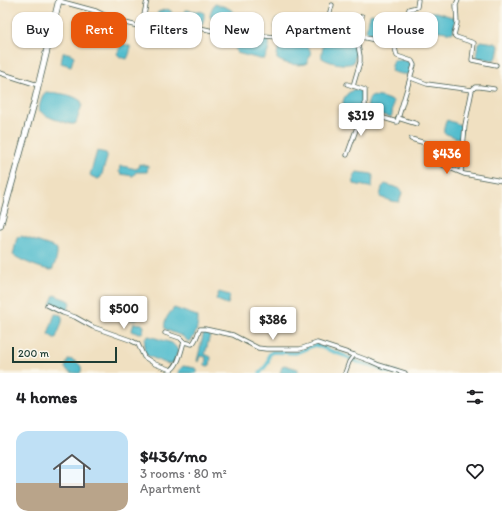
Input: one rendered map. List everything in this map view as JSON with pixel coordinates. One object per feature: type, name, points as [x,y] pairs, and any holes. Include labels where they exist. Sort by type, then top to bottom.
[{"type":"main road","points":[[0,226],[59,0]]},
{"type":"street","points":[[59,0],[96,11],[122,22],[135,25]]},
{"type":"street","points":[[145,12],[147,0]]},
{"type":"street","points":[[408,12],[409,9],[417,8],[418,0]]},
{"type":"street","points":[[458,0],[456,5],[457,23],[454,35],[474,43],[472,60],[496,65]]},
{"type":"street","points":[[330,12],[332,5]]},
{"type":"street","points":[[202,28],[231,35],[238,30],[241,30],[272,37]]},
{"type":"street","points":[[353,86],[360,62],[359,48]]},
{"type":"street","points":[[365,111],[369,114],[397,122],[414,65],[412,61],[397,56],[395,48]]},
{"type":"street","points":[[0,73],[38,85]]},
{"type":"street","points":[[411,78],[427,84],[472,90],[475,87],[494,90]]},
{"type":"street","points":[[347,84],[364,90],[365,111],[362,113],[347,155]]},
{"type":"street","points":[[461,172],[465,125],[472,90]]},
{"type":"street","points":[[398,118],[417,124]]},
{"type":"street","points":[[411,139],[432,146],[434,149],[432,160],[472,176],[502,182]]},
{"type":"street","points":[[47,305],[75,317],[93,327],[138,344],[144,357],[155,364],[173,371],[184,342]]},
{"type":"street","points":[[165,333],[192,344],[194,343],[200,329],[205,329],[233,335],[258,348],[266,350],[300,349],[313,343],[317,343],[404,373]]},
{"type":"street","points":[[345,373],[349,362],[354,355]]},
{"type":"water","points":[[215,4],[226,7],[234,12],[211,12]]},
{"type":"water","points":[[167,9],[171,12],[158,12]]},
{"type":"water","points":[[186,10],[203,12],[204,18],[202,25],[202,12],[185,12]]},
{"type":"water","points":[[438,13],[455,18],[452,33],[438,31]]},
{"type":"water","points":[[373,14],[373,34],[366,31],[370,15]]},
{"type":"water","points":[[264,38],[269,41],[267,55],[264,59],[237,53],[235,49],[264,48]]},
{"type":"water","points":[[481,41],[495,43],[499,46],[497,57],[494,60],[476,57],[478,43]]},
{"type":"water","points":[[127,45],[130,46],[127,59],[120,57],[117,54],[120,48],[127,48]]},
{"type":"water","points":[[280,48],[309,48],[310,56],[306,64],[291,64],[277,59]]},
{"type":"water","points":[[322,48],[357,49],[353,63],[337,64],[322,58]]},
{"type":"water","points":[[63,53],[69,53],[74,56],[71,66],[61,63]]},
{"type":"water","points":[[394,60],[411,62],[413,64],[410,74],[400,74],[391,71]]},
{"type":"water","points":[[354,89],[361,91],[362,94],[362,107],[359,111],[348,108],[343,104],[345,97]]},
{"type":"water","points":[[44,93],[69,95],[81,101],[82,105],[76,123],[71,124],[54,119],[39,110],[40,102]]},
{"type":"water","points":[[371,96],[381,97],[393,101],[391,117],[368,111],[368,103]]},
{"type":"water","points":[[447,120],[461,125],[462,130],[460,137],[457,138],[444,133],[444,126]]},
{"type":"water","points":[[97,151],[106,153],[107,155],[101,177],[98,179],[90,175]]},
{"type":"water","points":[[139,164],[148,166],[147,172],[136,172],[133,176],[121,174],[119,172],[120,166],[136,169],[138,168]]},
{"type":"water","points":[[357,172],[372,174],[372,187],[354,184],[354,177]]},
{"type":"water","points":[[385,184],[401,189],[402,193],[399,202],[380,197],[382,187]]},
{"type":"water","points":[[21,236],[56,248],[57,256],[52,270],[32,264],[13,255],[17,238]]},
{"type":"water","points":[[219,292],[230,296],[228,304],[216,299]]},
{"type":"water","points":[[54,295],[70,301],[66,312],[50,304]]},
{"type":"water","points":[[174,308],[197,316],[198,318],[195,334],[189,342],[182,336],[165,329],[168,315]]},
{"type":"water","points":[[125,309],[137,310],[140,313],[138,319],[134,320],[123,317]]},
{"type":"water","points":[[55,314],[61,315],[62,320],[56,338],[54,338],[48,334]]},
{"type":"water","points":[[134,323],[142,324],[144,326],[143,332],[133,332],[132,330]]},
{"type":"water","points":[[204,332],[210,335],[205,354],[211,357],[210,365],[208,366],[205,365],[206,357],[200,356],[198,362],[197,361]]},
{"type":"water","points":[[149,336],[172,343],[176,347],[178,351],[174,362],[169,364],[165,363],[146,355],[144,350],[145,338]]},
{"type":"water","points":[[69,359],[76,362],[80,366],[80,373],[70,372],[65,368]]},
{"type":"water","points":[[284,365],[298,369],[298,373],[280,373]]},
{"type":"water","points":[[183,366],[197,369],[197,373],[178,373]]},
{"type":"waterway","points":[[260,373],[268,363],[269,355],[272,352],[296,353],[315,345],[357,362],[385,371],[398,373]]}]
